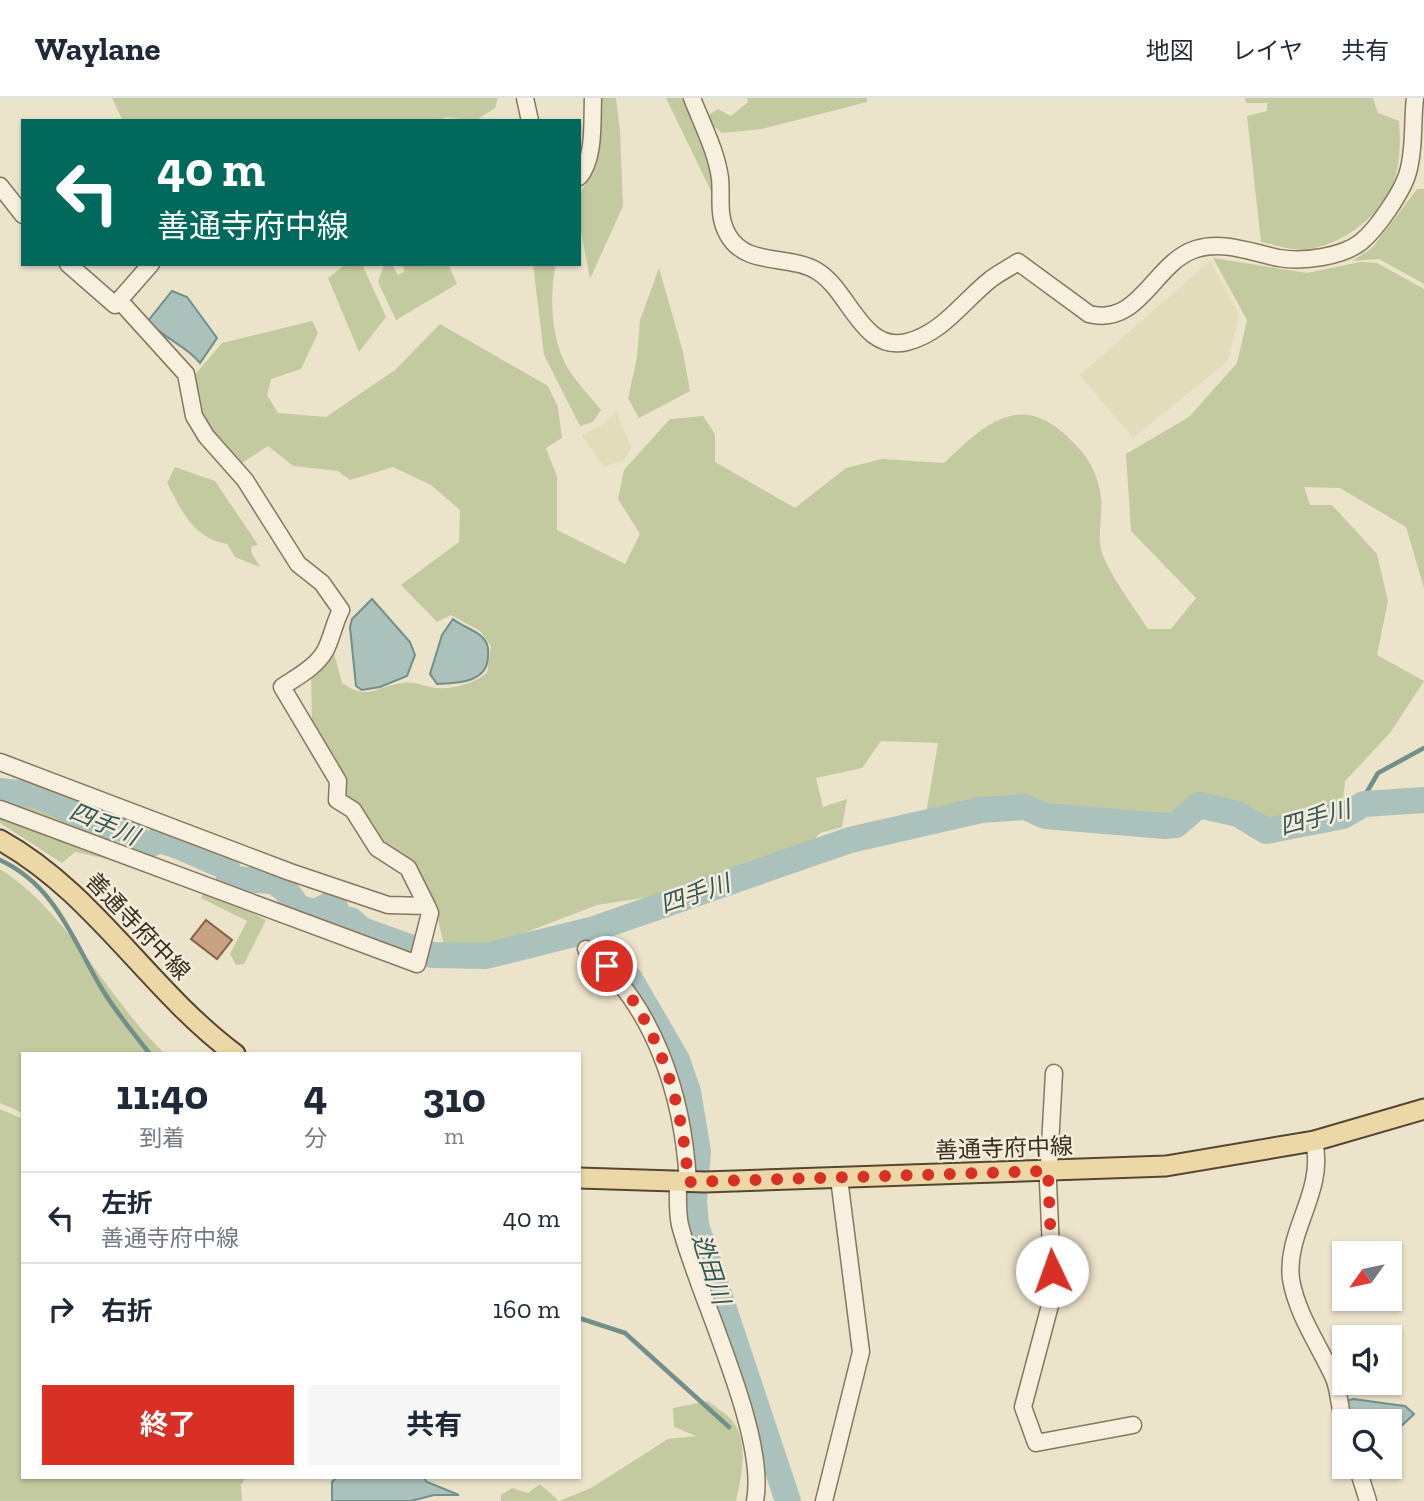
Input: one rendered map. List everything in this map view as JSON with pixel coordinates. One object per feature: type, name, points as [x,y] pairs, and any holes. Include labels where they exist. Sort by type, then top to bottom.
[{"type":"main road","name":"善通寺府中線","points":[[0,839],[33,861],[81,901],[196,1022],[233,1052]]},
{"type":"main road","name":"善通寺府中線","points":[[581,1178],[690,1182],[1166,1166],[1314,1141],[1424,1108]]},
{"type":"street","points":[[525,98],[530,119]]},
{"type":"street","points":[[581,175],[589,150],[593,98]]},
{"type":"street","points":[[692,98],[713,150],[720,178],[722,224],[738,250],[751,256],[784,260],[817,271],[843,294],[876,339],[889,344],[923,337],[939,327],[991,279],[1018,262],[1089,314],[1103,318],[1120,314],[1135,303],[1181,255],[1198,248],[1218,245],[1283,258],[1317,257],[1351,248],[1363,240],[1394,202],[1408,174],[1412,151],[1411,115],[1418,100]]},
{"type":"street","points":[[0,186],[21,212]]},
{"type":"street","points":[[70,266],[115,305],[149,266]]},
{"type":"street","points":[[0,809],[417,964],[419,959],[429,910],[408,868],[377,848],[353,810],[337,800],[338,781],[282,687],[316,663],[326,650],[333,625],[341,610],[322,583],[298,564],[245,480],[206,436],[194,416],[186,374],[119,300]]},
{"type":"street","points":[[0,762],[290,873],[388,905],[429,910]]},
{"type":"street","points":[[586,949],[607,966],[634,1000],[668,1069],[685,1139],[690,1182],[679,1223],[749,1431],[758,1488],[755,1501]]},
{"type":"street","points":[[1054,1073],[1048,1171],[1053,1294],[1023,1407],[1037,1443],[1133,1425]]},
{"type":"street","points":[[1314,1141],[1316,1182],[1296,1241],[1291,1277],[1303,1319],[1336,1382],[1339,1409]]},
{"type":"street","points":[[824,1501],[860,1352],[839,1178]]},
{"type":"street","points":[[1361,1479],[1368,1501]]},
{"type":"shaded area","points":[[1210,261],[1239,314],[1228,361],[1133,438],[1080,375]]},
{"type":"shaded area","points":[[616,411],[631,448],[624,460],[604,467],[582,435],[601,426]]},
{"type":"green space","points":[[112,98],[498,98],[495,108],[478,119],[122,119]]},
{"type":"green space","points":[[600,98],[616,98],[623,206],[590,279],[581,231],[581,192],[596,167]]},
{"type":"green space","points":[[666,98],[686,98],[710,165],[712,193]]},
{"type":"green space","points":[[747,98],[867,98],[867,102],[762,129],[722,133],[711,124],[709,115],[718,109],[731,116],[748,102]]},
{"type":"green space","points":[[1245,98],[1373,98],[1378,113],[1399,121],[1400,149],[1392,187],[1371,217],[1347,235],[1321,246],[1293,249],[1261,242],[1247,116],[1267,111],[1267,103],[1246,103]]},
{"type":"green space","points":[[1417,189],[1424,189],[1424,284],[1379,259],[1352,261],[1372,248]]},
{"type":"green space","points":[[1213,258],[1307,273],[1360,262],[1377,263],[1424,289],[1424,588],[1406,527],[1340,488],[1304,487],[1310,505],[1332,505],[1377,554],[1388,601],[1377,655],[1424,681],[1390,733],[1345,781],[1342,810],[1270,825],[1242,807],[1195,796],[1170,819],[1045,809],[1025,799],[962,805],[925,820],[938,743],[881,741],[862,768],[816,778],[823,807],[847,799],[842,827],[820,833],[809,845],[650,897],[597,905],[485,948],[445,949],[438,920],[412,862],[381,842],[346,797],[341,770],[312,726],[311,672],[334,653],[342,683],[351,689],[366,692],[407,683],[450,688],[469,683],[487,673],[491,646],[480,631],[451,615],[437,622],[401,585],[459,542],[460,510],[431,485],[393,467],[350,480],[338,471],[293,466],[268,446],[242,463],[208,426],[193,377],[222,343],[312,321],[318,333],[301,369],[271,379],[267,395],[278,413],[326,417],[395,370],[440,324],[548,386],[558,407],[562,438],[546,448],[557,477],[557,530],[625,564],[640,534],[618,499],[624,470],[670,419],[703,416],[715,434],[715,462],[795,508],[846,468],[882,459],[944,463],[990,424],[1006,417],[1037,417],[1055,426],[1073,442],[1092,467],[1101,497],[1101,550],[1118,584],[1148,629],[1171,629],[1196,598],[1131,531],[1126,454],[1189,417],[1237,363],[1247,320]]},
{"type":"green space","points":[[343,266],[363,266],[386,317],[359,352],[328,278]]},
{"type":"green space","points":[[383,266],[393,266],[398,275],[404,272],[403,266],[449,266],[457,284],[396,320],[378,282]]},
{"type":"green space","points":[[533,266],[556,266],[552,303],[558,343],[567,367],[601,410],[593,422],[580,426],[544,355]]},
{"type":"green space","points":[[659,268],[683,352],[690,391],[639,418],[628,398],[637,358],[640,320]]},
{"type":"green space","points":[[175,467],[215,481],[258,545],[252,546],[251,552],[260,567],[235,557],[227,544],[205,536],[190,522],[167,483]]},
{"type":"green space","points":[[0,799],[39,808],[115,839],[112,860],[75,852],[62,863],[0,823]]},
{"type":"green space","points":[[0,869],[46,908],[123,1007],[163,1052],[21,1052],[21,1112],[0,1103]]},
{"type":"green space","points":[[206,889],[266,920],[244,964],[236,965],[230,954],[247,921],[201,898]]},
{"type":"green space","points":[[0,1109],[21,1118],[21,1479],[245,1479],[241,1485],[242,1501],[0,1501]]},
{"type":"green space","points":[[708,1401],[729,1417],[739,1432],[743,1451],[736,1501],[559,1501],[591,1488],[668,1439],[696,1436],[674,1427],[673,1408]]},
{"type":"green space","points":[[540,1484],[559,1501],[501,1501],[501,1495],[512,1488],[528,1493]]},
{"type":"water","points":[[172,291],[187,297],[217,338],[200,363],[148,321]]},
{"type":"water","points":[[372,599],[410,642],[415,655],[407,676],[380,687],[362,690],[356,686],[350,627],[352,619]]},
{"type":"water","points":[[453,619],[485,640],[488,651],[487,665],[483,672],[470,680],[437,684],[430,674],[442,635]]},
{"type":"water","points":[[1353,1399],[1405,1406],[1414,1414],[1402,1426],[1402,1409],[1344,1409],[1342,1402]]},
{"type":"water","points":[[335,1479],[425,1479],[459,1495],[434,1495],[411,1501],[332,1501],[332,1482]]},
{"type":"building","points":[[206,920],[232,940],[217,959],[191,939]]},
{"type":"waterway","points":[[1357,809],[1378,773],[1424,748]]},
{"type":"waterway","name":"四手川","points":[[0,791],[36,795],[106,826],[132,831],[140,842],[151,844],[158,840],[176,845],[227,867],[229,878],[276,883],[283,887],[298,908],[316,912],[329,905],[336,909],[339,918],[351,920],[362,930],[432,955],[486,956],[594,929],[850,840],[981,810],[1025,807],[1045,816],[1165,826],[1176,825],[1199,805],[1238,814],[1266,831],[1343,816],[1364,804],[1424,800]]},
{"type":"waterway","points":[[0,860],[19,871],[49,899],[107,998],[148,1052]]},
{"type":"waterway","name":"迯田川","points":[[594,929],[602,947],[630,979],[677,1060],[688,1092],[698,1152],[694,1201],[696,1225],[788,1501]]},
{"type":"waterway","points":[[581,1319],[625,1333],[729,1427]]},
{"type":"waterway","name":"迯田川","points":[[757,1429],[765,1426]]},
{"type":"route","points":[[607,966],[634,1000],[668,1069],[685,1139],[688,1182],[1048,1171],[1052,1271]]}]
